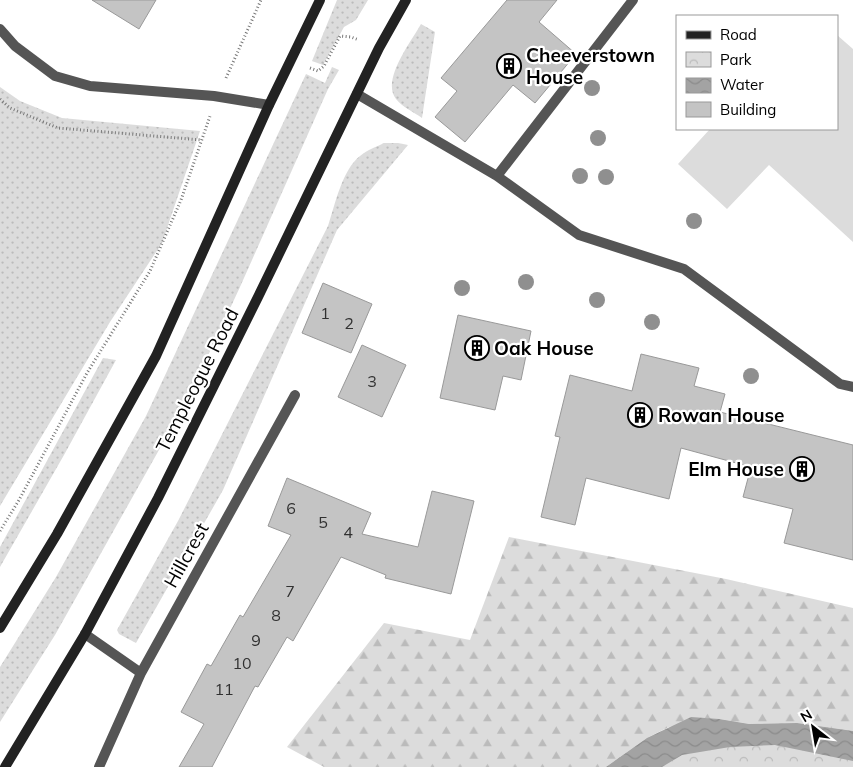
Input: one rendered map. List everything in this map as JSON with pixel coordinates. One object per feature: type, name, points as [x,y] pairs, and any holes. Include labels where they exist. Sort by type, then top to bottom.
[{"type":"main road","points":[[0,628],[57,534],[156,356],[268,105],[320,0]]},
{"type":"main road","name":"Templeogue Road","points":[[5,767],[85,634],[158,498],[379,48],[406,0]]},
{"type":"street","points":[[497,176],[633,0]]},
{"type":"street","points":[[0,29],[15,46],[56,76],[90,86],[217,97],[268,105]]},
{"type":"street","points":[[357,94],[497,176],[579,235],[684,269],[840,384],[853,387]]},
{"type":"street","name":"Hillcrest","points":[[99,767],[141,673],[295,395]]},
{"type":"street","points":[[85,634],[141,673]]},
{"type":"path","points":[[0,531],[19,500],[87,373],[150,271],[181,200],[217,97],[261,0]]},
{"type":"path","points":[[309,68],[318,71],[324,66],[340,36],[359,40]]},
{"type":"path","points":[[0,99],[10,108],[58,128],[202,140]]},
{"type":"green space","points":[[337,0],[368,0],[356,20],[344,27],[323,65],[312,61]]},
{"type":"green space","points":[[421,24],[435,32],[422,118],[399,102],[392,91],[392,82],[399,61]]},
{"type":"green space","points":[[838,36],[853,49],[853,242],[769,165],[727,209],[678,164],[709,130],[838,130]]},
{"type":"green space","points":[[332,67],[339,70],[328,89],[199,375],[55,635],[0,722],[0,667],[56,577],[146,416],[306,74],[325,83]]},
{"type":"green space","points":[[0,87],[20,101],[62,118],[200,131],[162,243],[110,322],[0,506]]},
{"type":"green space","points":[[384,143],[408,145],[337,230],[223,490],[136,643],[119,634],[117,630],[178,521],[328,226],[348,170],[363,154]]},
{"type":"green space","points":[[103,358],[116,360],[0,567],[0,547]]},
{"type":"green space","points":[[509,537],[726,579],[853,608],[853,731],[797,723],[749,724],[719,719],[669,727],[647,738],[606,767],[324,767],[287,747],[384,623],[470,640]]},
{"type":"green space","points":[[691,717],[749,724],[797,723],[853,731],[853,767],[606,767],[647,738]]},
{"type":"water","points":[[691,717],[749,724],[797,723],[853,731],[853,761],[775,745],[730,747],[682,755],[662,767],[606,767],[647,738]]},
{"type":"building","points":[[92,0],[156,0],[139,29]]},
{"type":"building","name":"Cheeverstown House","points":[[507,0],[557,0],[539,22],[576,54],[535,103],[513,85],[465,142],[435,117],[457,91],[441,78]]},
{"type":"building","points":[[323,283],[372,304],[351,353],[302,333]]},
{"type":"building","name":"Oak House","points":[[458,315],[531,331],[521,380],[503,376],[495,410],[440,398]]},
{"type":"building","points":[[362,345],[406,365],[382,417],[338,397]]},
{"type":"building","points":[[641,354],[699,368],[694,386],[725,394],[720,412],[853,445],[853,560],[784,543],[793,509],[743,497],[751,467],[681,448],[669,499],[586,478],[575,525],[541,517],[560,437],[555,436],[570,375],[632,391]]},
{"type":"building","points":[[287,478],[371,513],[362,534],[418,547],[432,491],[474,501],[451,594],[385,578],[386,575],[341,557],[293,641],[287,637],[258,687],[255,686],[212,767],[179,767],[204,724],[181,712],[207,664],[211,666],[240,615],[243,617],[291,535],[268,526]]},
{"type":"place","name":"Cheeverstown House","points":[[509,66]]},
{"type":"place","name":"Oak House","points":[[477,348]]},
{"type":"place","name":"Rowan House","points":[[640,415]]},
{"type":"place","name":"Elm House","points":[[802,469]]}]
